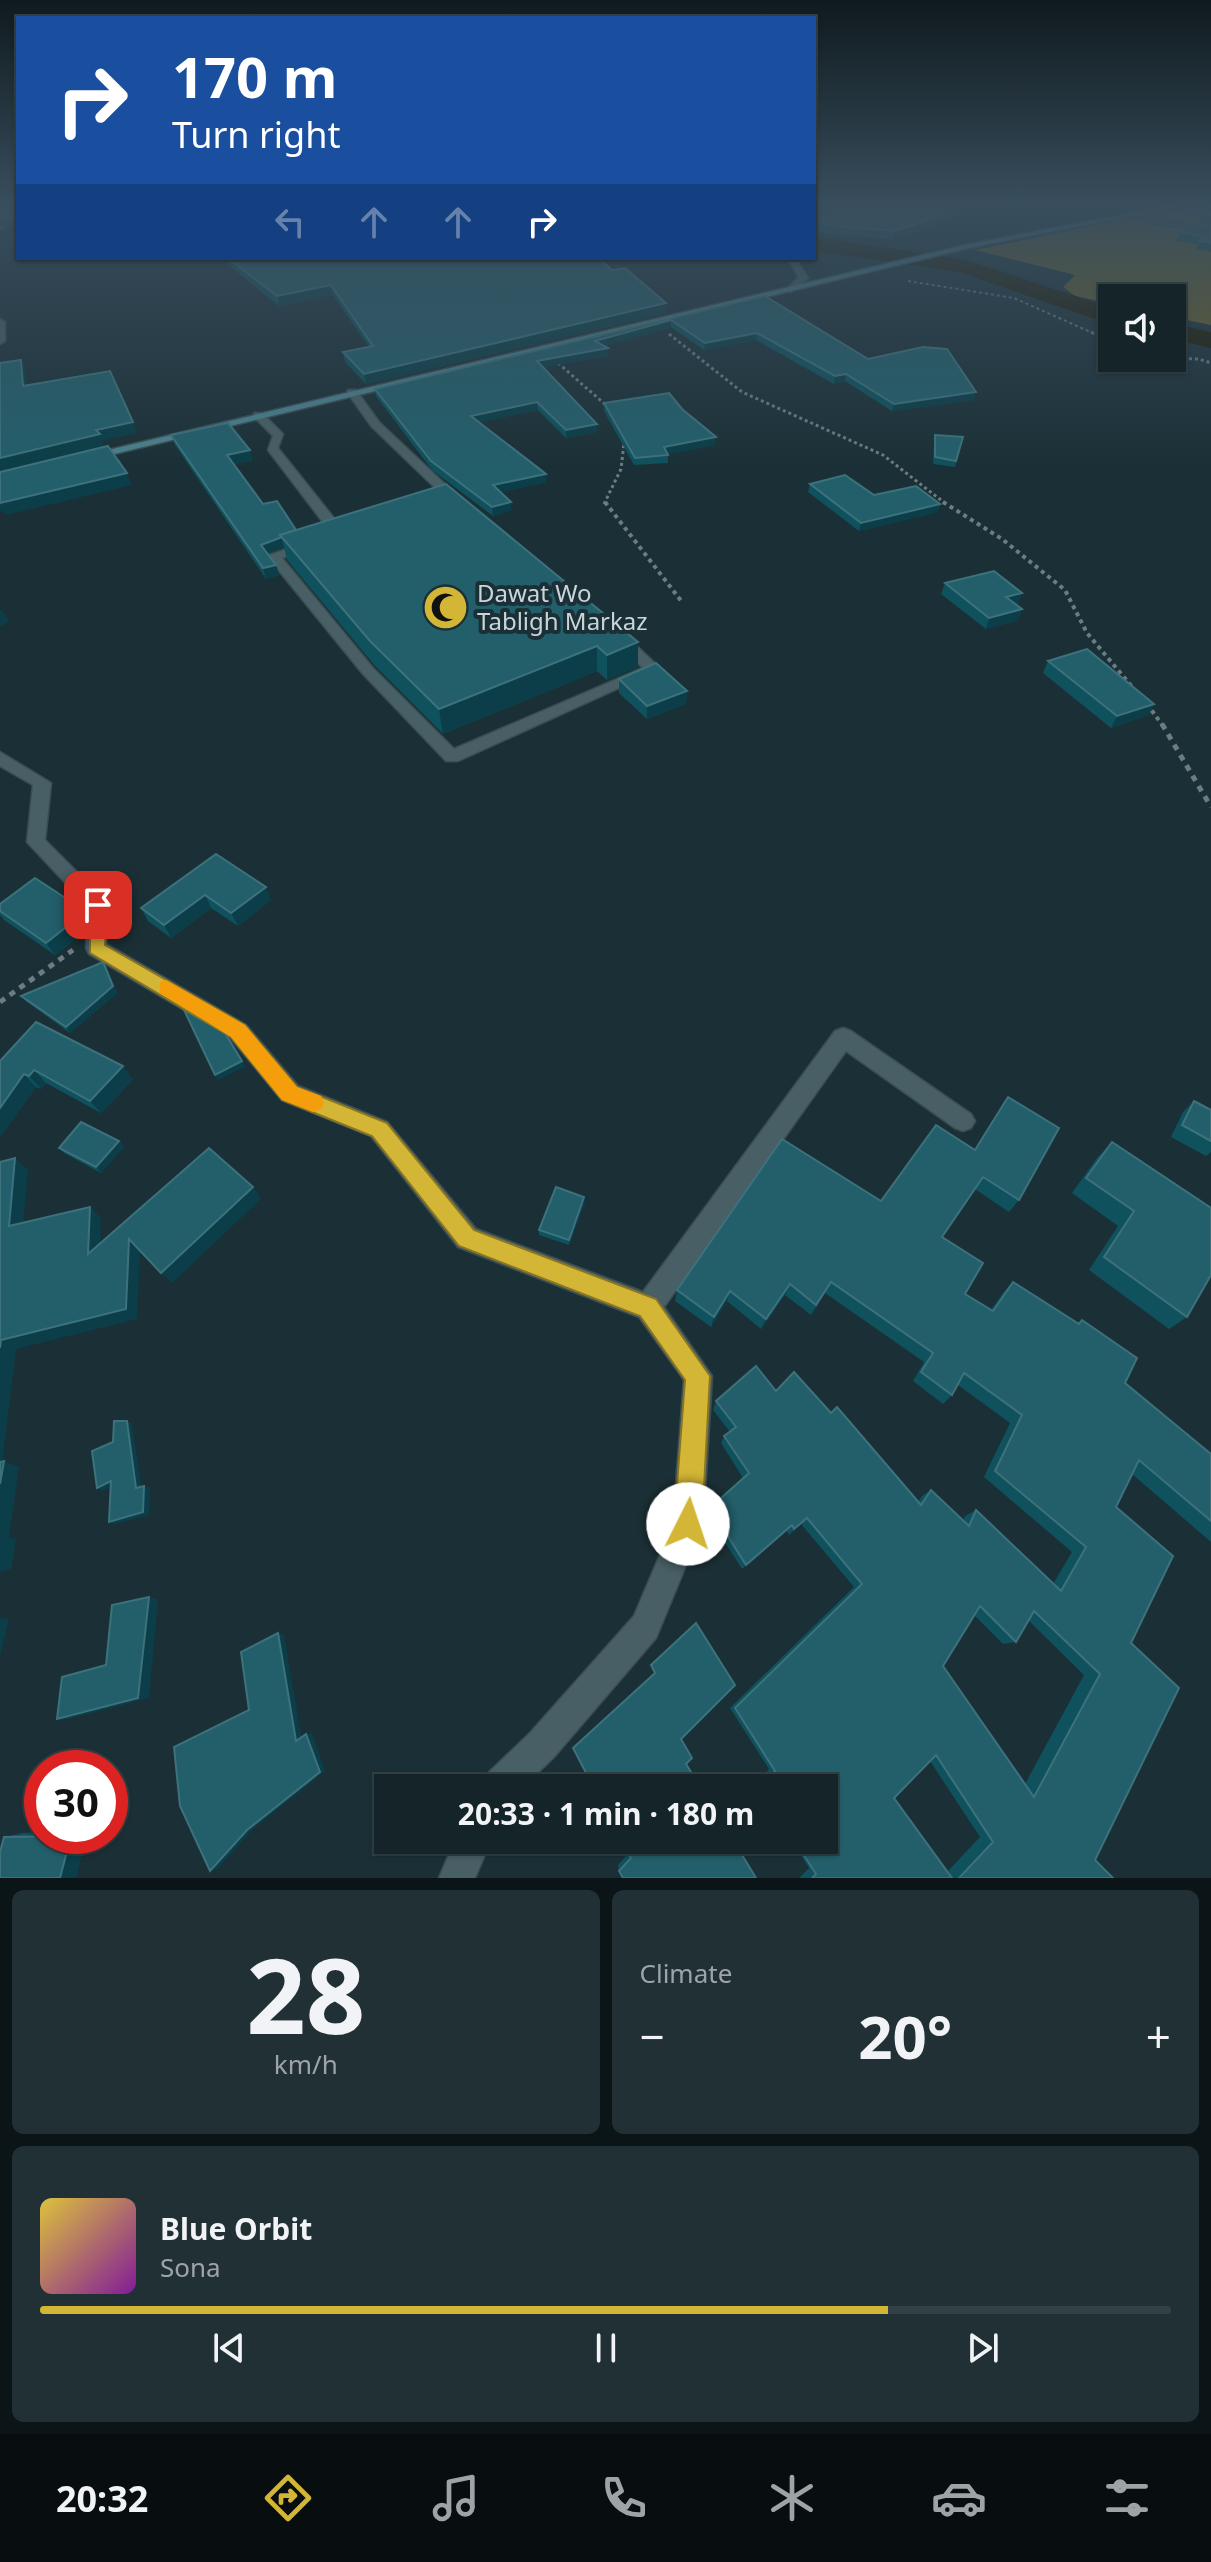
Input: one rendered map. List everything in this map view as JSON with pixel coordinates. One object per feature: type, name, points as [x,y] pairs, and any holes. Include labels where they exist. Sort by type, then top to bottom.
[{"type":"main road","points":[[72,460],[538,346],[784,291]]},
{"type":"street","points":[[0,322],[0,341]]},
{"type":"street","points":[[352,392],[375,424],[445,501],[476,515]]},
{"type":"street","points":[[258,415],[279,436],[272,448],[347,533],[274,556],[368,671],[452,757],[653,669],[610,628]]},
{"type":"street","points":[[0,758],[42,783],[36,842],[98,905],[96,948],[238,1031],[290,1093],[379,1129],[467,1238],[648,1307],[698,1376],[688,1524],[645,1627],[542,1745],[512,1774]]},
{"type":"street","points":[[648,1307],[843,1037],[963,1121]]},
{"type":"street","points":[[457,1878],[467,1854]]},
{"type":"path","points":[[967,291],[1014,298],[1098,336]]},
{"type":"path","points":[[648,321],[686,345],[742,392],[883,455],[948,506],[1002,539],[1065,590],[1087,633],[1170,731],[1194,784],[1211,807]]},
{"type":"path","points":[[538,346],[615,416]]},
{"type":"path","points":[[1186,359],[1211,363]]},
{"type":"path","points":[[624,439],[623,472],[609,489],[604,505],[682,602]]},
{"type":"path","points":[[0,1002],[96,934]]},
{"type":"shaded area","points":[[1068,291],[1098,291],[1098,301],[1075,296]]},
{"type":"shaded area","points":[[1186,291],[1211,291],[1211,325],[1186,320]]},
{"type":"building","points":[[270,291],[303,291],[277,296]]},
{"type":"building","points":[[335,291],[652,291],[666,303],[364,374],[343,352],[373,346]]},
{"type":"building","points":[[765,296],[868,359],[923,347],[947,349],[976,392],[894,404],[846,374],[835,376],[757,333],[705,343],[671,320],[595,341],[608,348],[537,361],[597,424],[566,430],[537,402],[471,416],[546,474],[493,485],[511,502],[492,507],[431,461],[375,389]]},
{"type":"building","points":[[21,360],[23,386],[110,371],[133,422],[96,430],[100,434],[0,458],[0,363]]},
{"type":"building","points":[[669,393],[682,409],[716,437],[664,447],[668,455],[635,458],[604,403]]},
{"type":"building","points":[[228,423],[250,450],[227,455],[263,504],[277,501],[296,530],[261,545],[276,565],[263,568],[171,435]]},
{"type":"building","points":[[935,435],[963,437],[956,461],[935,457]]},
{"type":"building","points":[[108,446],[127,473],[0,503],[0,472]]},
{"type":"building","points":[[845,475],[874,495],[916,486],[940,504],[861,523],[810,484]]},
{"type":"building","name":"Dawat Wo Tabligh Markaz","points":[[446,484],[638,642],[607,655],[597,646],[439,709],[370,641],[280,535]]},
{"type":"building","points":[[994,571],[1022,593],[1006,597],[1022,609],[989,618],[945,583]]},
{"type":"building","points":[[1087,649],[1154,704],[1117,716],[1048,661]]},
{"type":"building","points":[[656,663],[687,691],[647,706],[619,679]]},
{"type":"building","points":[[216,854],[266,887],[231,913],[205,895],[164,925],[141,908]]},
{"type":"building","points":[[35,878],[76,905],[75,920],[46,943],[0,911],[0,904]]},
{"type":"building","points":[[103,962],[113,986],[66,1027],[21,996]]},
{"type":"building","points":[[184,1010],[225,1033],[242,1061],[215,1075]]},
{"type":"building","points":[[36,1022],[123,1066],[90,1101],[34,1070],[29,1076],[24,1074],[0,1108],[0,1061]]},
{"type":"building","points":[[1008,1097],[1059,1128],[1019,1200],[983,1177],[942,1237],[983,1263],[965,1294],[993,1311],[1013,1282],[1079,1324],[1082,1320],[1137,1358],[1125,1383],[1211,1454],[1211,1521],[1139,1460],[1116,1507],[1173,1556],[1131,1643],[1179,1688],[1095,1860],[1113,1878],[959,1878],[993,1842],[936,1755],[894,1798],[952,1878],[812,1878],[816,1874],[803,1854],[838,1854],[838,1774],[772,1774],[775,1771],[735,1708],[862,1584],[807,1518],[794,1529],[792,1525],[746,1565],[710,1508],[749,1473],[724,1436],[736,1427],[716,1401],[756,1366],[776,1391],[794,1372],[831,1413],[837,1407],[921,1505],[931,1490],[969,1526],[976,1510],[1061,1591],[1086,1547],[995,1471],[1022,1415],[964,1373],[952,1395],[921,1372],[933,1353],[831,1282],[816,1305],[790,1284],[766,1319],[730,1291],[714,1317],[677,1290],[782,1139],[881,1201],[936,1125],[975,1150]],"holes":[[[980,1606],[1016,1642],[1034,1611],[1100,1674],[1034,1797],[943,1666]]]},
{"type":"building","points":[[1194,1101],[1211,1110],[1211,1141],[1182,1125]]},
{"type":"building","points":[[81,1122],[119,1141],[96,1167],[59,1148]]},
{"type":"building","points":[[1112,1142],[1211,1208],[1211,1275],[1187,1317],[1104,1257],[1134,1211],[1086,1178]]},
{"type":"building","points":[[209,1148],[253,1187],[161,1273],[129,1239],[126,1309],[1,1340],[0,1348],[0,1162],[15,1158],[9,1226],[90,1207],[88,1254]]},
{"type":"building","points":[[556,1187],[584,1197],[569,1240],[539,1230]]},
{"type":"building","points":[[114,1421],[127,1421],[136,1488],[144,1486],[143,1512],[109,1522],[111,1481],[97,1488],[92,1451],[113,1442]]},
{"type":"building","points":[[4,1461],[0,1484],[0,1462]]},
{"type":"building","points":[[149,1597],[138,1698],[57,1719],[62,1677],[106,1665],[112,1605]]},
{"type":"building","points":[[696,1623],[735,1685],[681,1739],[692,1758],[686,1764],[692,1774],[587,1774],[573,1748],[655,1673],[651,1665]]},
{"type":"building","points":[[278,1633],[296,1741],[306,1734],[320,1772],[247,1830],[210,1871],[180,1806],[174,1747],[249,1710],[241,1652]]},
{"type":"building","points":[[4,1837],[24,1837],[24,1854],[66,1854],[60,1878],[0,1878],[0,1852]]},
{"type":"building","points":[[629,1854],[741,1854],[756,1878],[623,1878],[619,1871],[631,1858]]},
{"type":"waterway","points":[[1035,291],[1098,312]]},
{"type":"waterway","points":[[1186,334],[1211,340]]},
{"type":"slow traffic","points":[[166,987],[238,1031],[290,1093],[313,1103]]},
{"type":"place","name":"Dawat Wo Tabligh Markaz","points":[[446,608]]},
{"type":"route","points":[[98,905],[96,948],[238,1031],[290,1093],[379,1129],[467,1238],[648,1307],[698,1376],[688,1524]]}]
